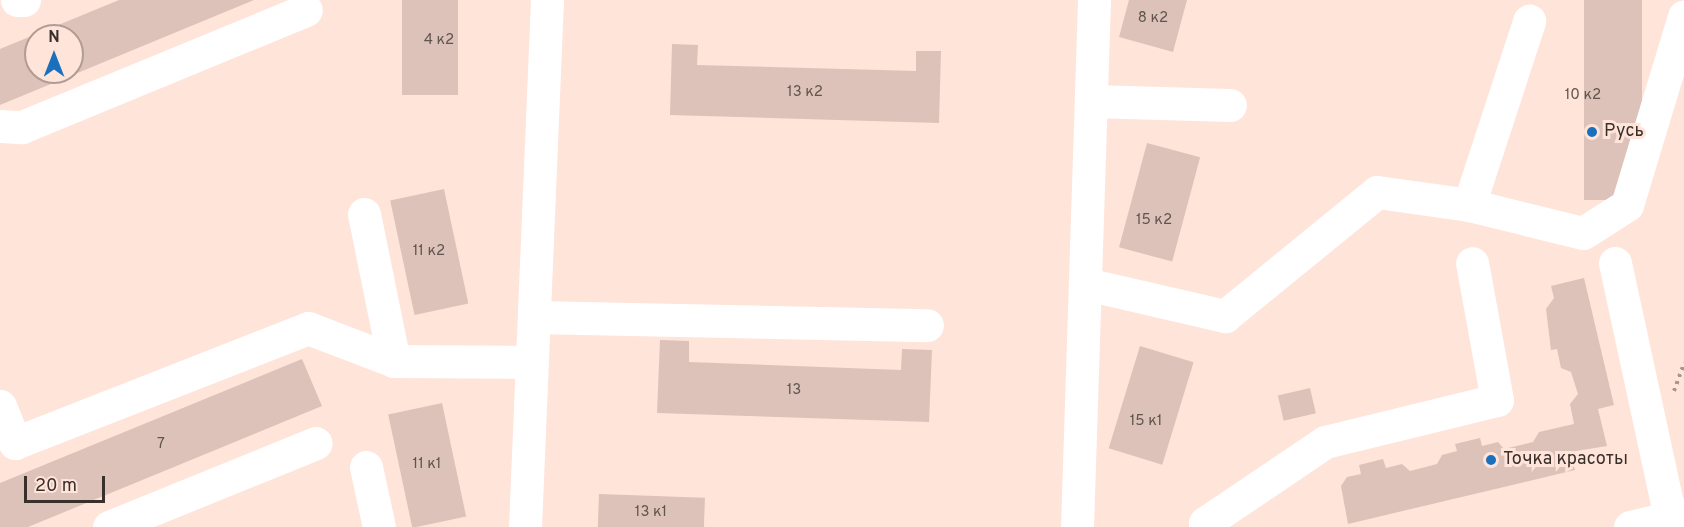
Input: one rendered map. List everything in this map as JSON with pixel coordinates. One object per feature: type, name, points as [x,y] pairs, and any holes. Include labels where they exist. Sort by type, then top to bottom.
[{"type":"street","points":[[17,0],[24,0]]},
{"type":"street","points":[[525,527],[547,0]]},
{"type":"street","points":[[1077,527],[1094,0]]},
{"type":"street","points":[[0,126],[22,127],[306,10]]},
{"type":"street","points":[[1086,284],[1225,316],[1377,192],[1469,205],[1583,233],[1627,205],[1684,16]]},
{"type":"street","points":[[1469,205],[1529,21]]},
{"type":"street","points":[[1092,101],[1230,105]]},
{"type":"street","points":[[364,214],[394,361]]},
{"type":"street","points":[[1615,262],[1677,515],[1630,527]]},
{"type":"street","points":[[1198,526],[1325,441],[1497,400],[1472,263]]},
{"type":"street","points":[[535,317],[927,325]]},
{"type":"street","points":[[0,406],[15,443],[308,328],[394,361],[531,362]]},
{"type":"street","points":[[109,527],[316,443]]},
{"type":"street","points":[[366,467],[380,527]]},
{"type":"building","points":[[119,0],[254,0],[84,70],[84,24],[61,24]]},
{"type":"building","points":[[402,0],[458,0],[458,95],[402,95]]},
{"type":"building","points":[[1129,0],[1187,0],[1173,52],[1119,37]]},
{"type":"building","points":[[1584,0],[1642,0],[1642,200],[1584,200]]},
{"type":"building","points":[[24,39],[24,84],[51,84],[0,105],[0,49]]},
{"type":"building","points":[[672,44],[698,45],[697,65],[916,71],[916,51],[941,51],[939,123],[670,115]]},
{"type":"building","points":[[1147,143],[1200,157],[1172,262],[1119,247]]},
{"type":"building","points":[[444,189],[468,303],[415,315],[390,200]]},
{"type":"building","points":[[1584,278],[1614,405],[1598,409],[1607,446],[1570,452],[1575,470],[1348,524],[1341,486],[1347,477],[1361,474],[1359,465],[1383,459],[1386,468],[1402,464],[1410,471],[1437,464],[1442,455],[1457,451],[1455,444],[1480,438],[1482,446],[1498,442],[1504,449],[1533,442],[1539,432],[1574,424],[1570,404],[1578,394],[1571,372],[1561,368],[1557,349],[1551,350],[1546,309],[1554,298],[1551,286]]},
{"type":"building","points":[[660,340],[689,341],[689,362],[901,370],[902,349],[932,350],[929,422],[657,413]]},
{"type":"building","points":[[1140,346],[1194,362],[1162,465],[1109,448]]},
{"type":"building","points":[[302,359],[322,406],[28,527],[0,527],[0,483]]},
{"type":"building","points":[[1310,388],[1316,413],[1284,421],[1278,395]]},
{"type":"building","points":[[442,403],[466,516],[412,527],[388,414]]},
{"type":"building","points":[[599,494],[705,498],[704,527],[598,527]]},
{"type":"place","name":"Русь","points":[[1592,132]]},
{"type":"place","name":"Точка красоты","points":[[1491,460]]}]
